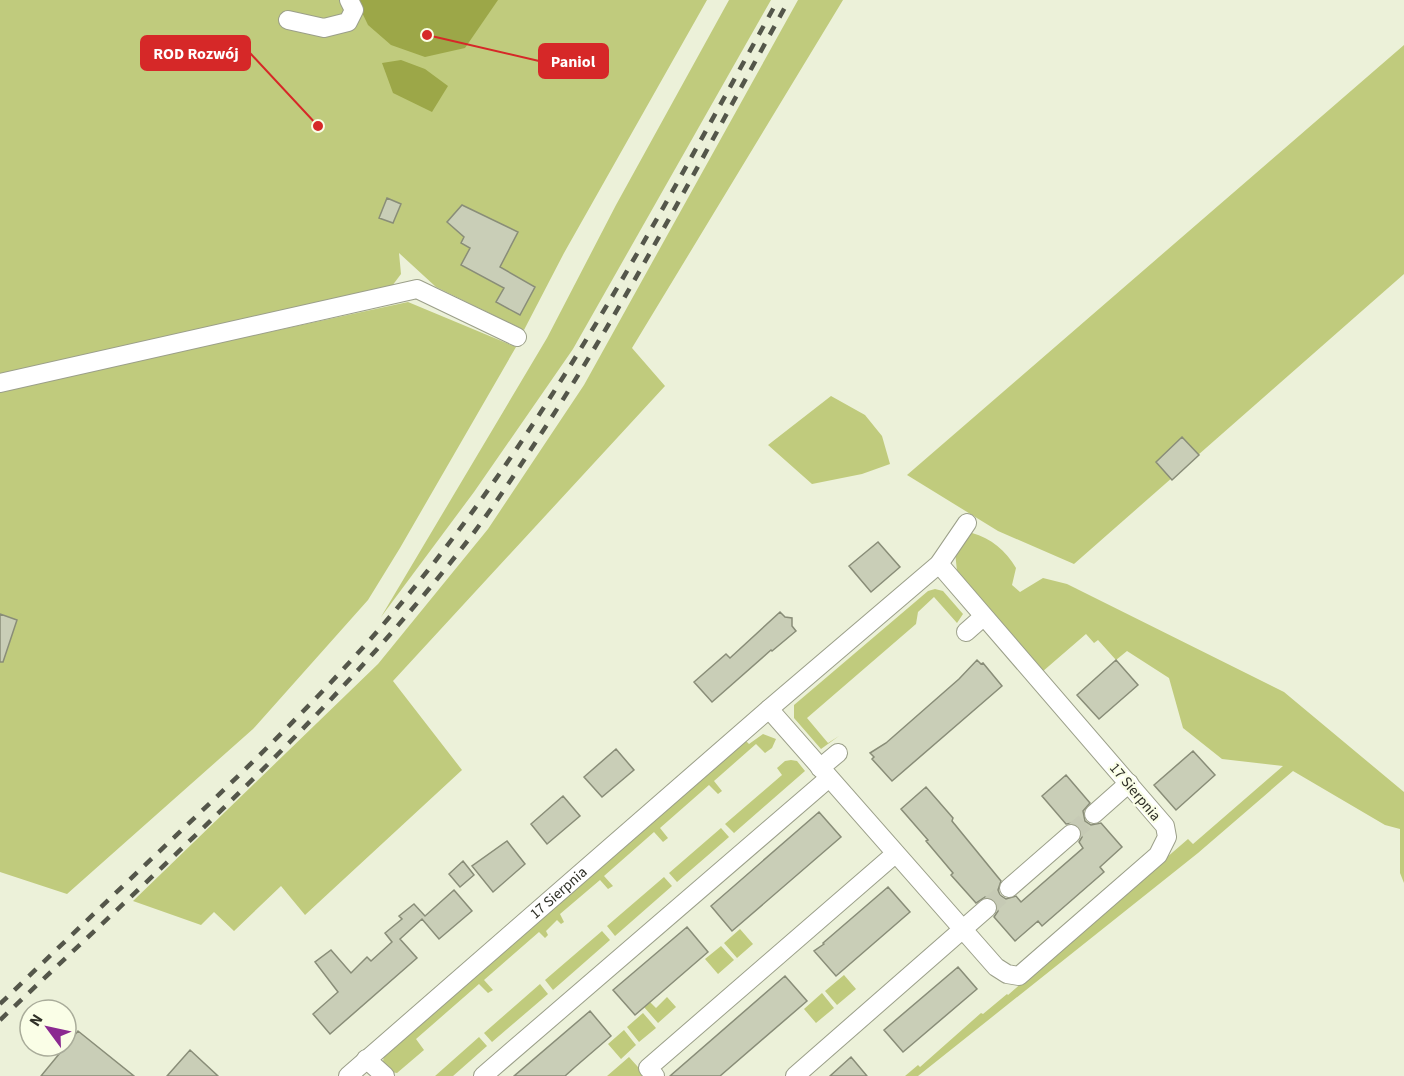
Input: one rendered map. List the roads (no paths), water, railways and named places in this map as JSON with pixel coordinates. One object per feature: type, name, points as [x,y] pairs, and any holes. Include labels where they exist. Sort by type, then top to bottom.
[{"type":"street","points":[[288,20],[324,28],[348,22],[354,10],[349,0]]},
{"type":"street","points":[[0,383],[417,290],[517,337]]},
{"type":"street","name":"17 Sierpnia","points":[[348,1076],[939,564],[967,522]]},
{"type":"street","name":"17 Sierpnia","points":[[769,709],[996,967],[1007,974],[1019,976],[1158,855],[1167,837],[1165,826],[939,564]]},
{"type":"street","points":[[966,632],[984,617]]},
{"type":"street","points":[[483,1076],[824,773],[837,753]]},
{"type":"street","points":[[1094,814],[1122,792],[1129,783]]},
{"type":"street","points":[[1009,888],[1071,834]]},
{"type":"street","points":[[655,1076],[648,1068],[896,854]]},
{"type":"street","points":[[795,1076],[987,908]]},
{"type":"street","points":[[366,1059],[385,1076]]},
{"type":"tunnel","points":[[1071,834],[1094,814]]},
{"type":"tunnel","points":[[987,908],[1009,888]]},
{"type":"railway","points":[[0,1004],[276,739],[363,648],[417,584],[519,446],[565,374],[653,226],[778,0]]},
{"type":"railway","points":[[0,1020],[183,847],[303,728],[361,667],[469,539],[550,420],[613,317],[789,0]]},
{"type":"place","name":"Paniol","points":[[427,35]]},
{"type":"place","name":"ROD Rozwój","points":[[318,126]]}]
